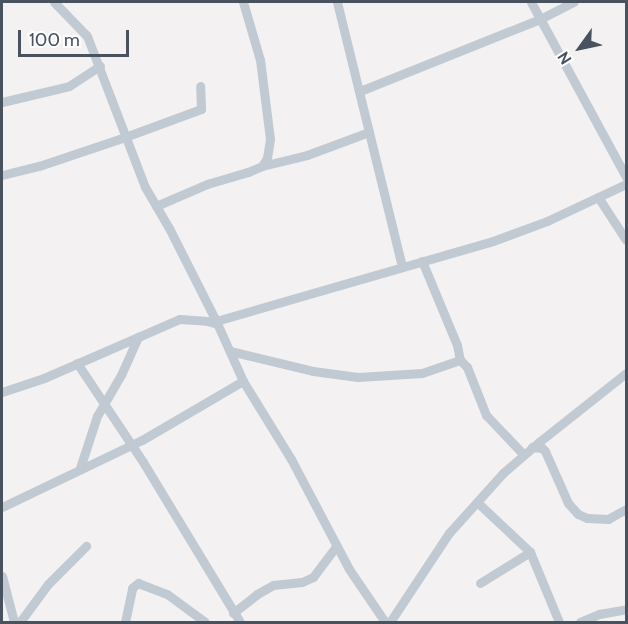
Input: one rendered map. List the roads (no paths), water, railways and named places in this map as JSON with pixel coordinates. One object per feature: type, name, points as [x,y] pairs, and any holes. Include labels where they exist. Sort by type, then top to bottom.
[{"type":"street","points":[[54,2],[87,36],[144,187],[217,322],[243,381],[291,459],[336,546],[387,622],[449,533],[523,454],[627,373]]},
{"type":"street","points":[[243,2],[260,60],[270,140],[270,152],[262,165]]},
{"type":"street","points":[[337,2],[402,266]]},
{"type":"street","points":[[531,2],[627,177]]},
{"type":"street","points":[[360,91],[540,19],[574,2]]},
{"type":"street","points":[[2,102],[69,86],[100,66]]},
{"type":"street","points":[[2,176],[39,166],[201,109],[200,86]]},
{"type":"street","points":[[156,206],[262,165],[307,155],[369,132]]},
{"type":"street","points":[[2,392],[180,320],[217,322],[493,241],[627,184]]},
{"type":"street","points":[[597,197],[627,240]]},
{"type":"street","points":[[422,261],[458,345],[460,360],[467,367],[486,415],[523,454]]},
{"type":"street","points":[[80,468],[104,405],[138,337]]},
{"type":"street","points":[[230,351],[313,371],[358,377],[422,373],[460,360]]},
{"type":"street","points":[[77,363],[153,478],[237,620],[257,594],[273,585],[307,581],[321,568],[336,546]]},
{"type":"street","points":[[2,507],[130,445],[243,381]]},
{"type":"street","points":[[532,447],[543,448],[568,503],[578,514],[594,519],[608,519],[627,509]]},
{"type":"street","points":[[477,502],[530,552],[559,622]]},
{"type":"street","points":[[20,622],[48,584],[86,546]]},
{"type":"street","points":[[480,583],[530,552]]},
{"type":"street","points":[[2,576],[14,622]]},
{"type":"street","points":[[125,622],[132,588],[138,583],[167,594],[205,622]]},
{"type":"street","points":[[580,622],[599,614],[627,609]]}]
